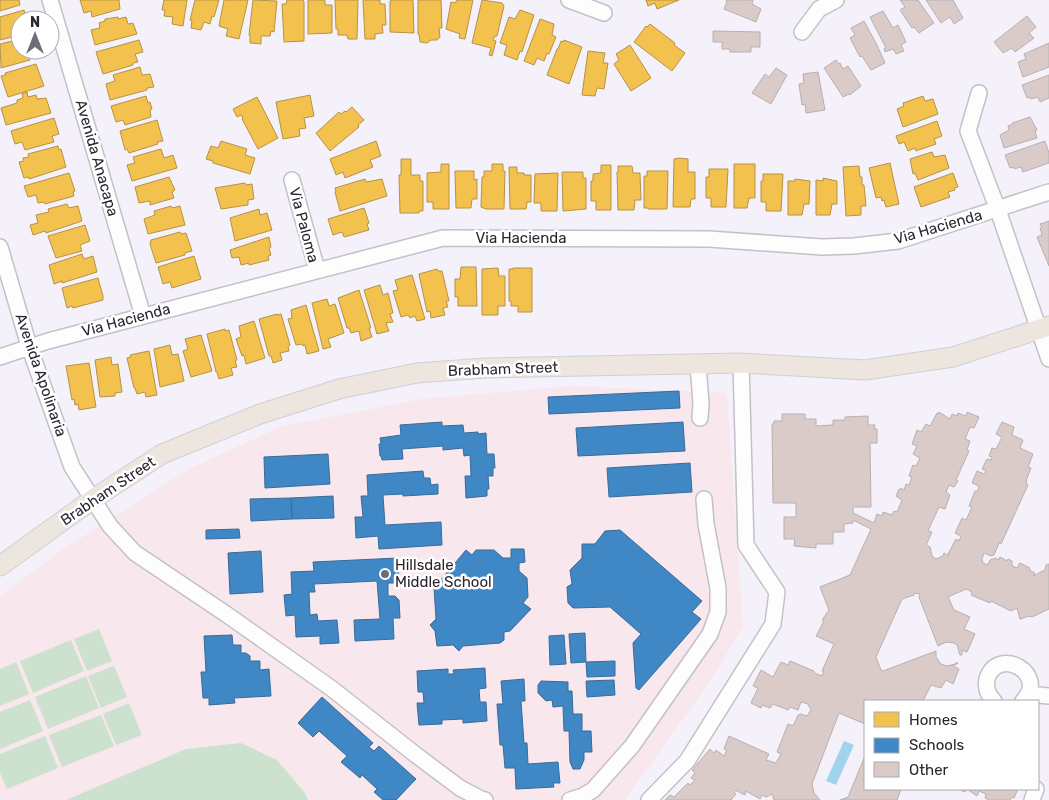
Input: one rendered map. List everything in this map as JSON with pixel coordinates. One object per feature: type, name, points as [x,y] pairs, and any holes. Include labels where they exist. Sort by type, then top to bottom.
[{"type":"main road","name":"Brabham Street","points":[[0,566],[92,499],[162,454],[260,414],[338,389],[417,373],[486,368],[741,363],[865,370],[953,357],[1043,328]]},
{"type":"street","name":"Avenida Anacapa","points":[[50,0],[143,316]]},
{"type":"street","points":[[569,0],[604,13]]},
{"type":"street","points":[[802,32],[819,9],[836,0]]},
{"type":"street","points":[[979,93],[968,131],[1043,328],[1049,359]]},
{"type":"street","name":"Via Paloma","points":[[292,180],[317,270]]},
{"type":"street","name":"Via Hacienda","points":[[0,357],[29,346],[443,238],[709,239],[822,247],[854,246],[898,240],[998,210],[1049,192]]},
{"type":"street","name":"Avenida Apolinaria","points":[[0,247],[29,346],[72,468],[110,526],[135,553],[331,688],[460,788],[486,800]]},
{"type":"street","points":[[649,800],[686,760],[773,624],[777,592],[746,545],[741,363]]},
{"type":"street","points":[[698,364],[701,403],[700,418]]},
{"type":"street","points":[[570,800],[584,796],[593,790],[632,746],[710,634],[718,612],[718,588],[706,524],[704,499]]},
{"type":"street","points":[[993,700],[987,690],[986,683],[993,670],[1006,664],[1021,667],[1026,672],[1030,687],[1026,698],[1049,696]]},
{"type":"shaded area","name":"Hillsdale Middle School","points":[[570,386],[727,393],[743,627],[709,683],[625,800],[0,800],[0,596],[59,552],[189,469],[280,427],[421,399]]},
{"type":"green space","points":[[99,629],[112,661],[87,671],[74,639]]},
{"type":"green space","points":[[71,640],[84,671],[33,693],[20,661]]},
{"type":"green space","points":[[16,662],[29,694],[0,706],[0,669]]},
{"type":"green space","points":[[114,666],[127,697],[101,708],[88,676]]},
{"type":"green space","points":[[86,676],[99,708],[48,729],[35,697]]},
{"type":"green space","points":[[30,700],[43,731],[0,749],[0,712]]},
{"type":"green space","points":[[129,703],[142,735],[116,745],[103,714]]},
{"type":"green space","points":[[101,715],[114,746],[62,767],[49,735]]},
{"type":"green space","points":[[45,736],[58,768],[7,789],[0,773],[0,754]]},
{"type":"green space","points":[[241,743],[277,760],[305,793],[308,800],[66,800],[186,749]]},
{"type":"water","points":[[844,741],[854,745],[836,785],[826,781]]},
{"type":"building: Homes","points":[[0,0],[19,0],[20,5],[0,11]]},
{"type":"building: Homes","points":[[80,0],[119,0],[120,9],[92,17],[91,11],[84,13]]},
{"type":"building: Homes","points":[[164,0],[187,0],[183,26],[172,24],[173,17],[164,16],[165,10],[162,10]]},
{"type":"building: Homes","points":[[195,0],[219,0],[210,24],[204,22],[201,30],[191,28],[192,20],[190,20]]},
{"type":"building: Homes","points":[[224,0],[248,0],[239,39],[226,36],[228,29],[219,26]]},
{"type":"building: Homes","points":[[253,0],[277,1],[274,32],[271,31],[270,36],[261,36],[261,44],[250,43],[249,35]]},
{"type":"building: Homes","points":[[287,0],[303,0],[304,2],[304,41],[284,42],[282,4],[286,4]]},
{"type":"building: Homes","points":[[308,0],[325,0],[325,5],[332,5],[332,33],[308,34]]},
{"type":"building: Homes","points":[[335,0],[358,0],[357,39],[348,39],[347,35],[338,35]]},
{"type":"building: Homes","points":[[363,0],[380,0],[380,4],[385,4],[386,25],[382,25],[383,33],[375,34],[375,39],[365,39]]},
{"type":"building: Homes","points":[[413,0],[414,33],[390,32],[390,1]]},
{"type":"building: Homes","points":[[418,0],[441,0],[442,28],[439,28],[440,37],[437,40],[431,40],[427,43],[420,42],[418,34]]},
{"type":"building: Homes","points":[[457,0],[473,0],[465,39],[459,38],[460,34],[446,29],[451,2],[455,3]]},
{"type":"building: Homes","points":[[482,0],[502,3],[504,6],[497,36],[493,40],[496,41],[492,56],[489,55],[491,48],[472,43]]},
{"type":"building: Homes","points":[[646,0],[679,0],[657,9],[655,3],[648,6]]},
{"type":"building: Homes","points":[[520,10],[534,15],[522,52],[520,51],[517,60],[504,55],[507,45],[500,43],[509,17],[515,19]]},
{"type":"building: Homes","points":[[10,14],[10,38],[0,40],[0,17]]},
{"type":"building: Homes","points":[[118,17],[118,19],[126,17],[128,24],[133,23],[137,34],[95,45],[91,30],[100,28],[99,23],[105,21],[105,19]]},
{"type":"building: Homes","points":[[540,19],[554,24],[552,35],[556,37],[544,61],[537,58],[534,65],[524,61]]},
{"type":"building: Homes","points":[[650,24],[685,53],[672,71],[634,42],[646,26]]},
{"type":"building: Homes","points":[[139,40],[143,52],[135,54],[138,62],[103,74],[96,52]]},
{"type":"building: Homes","points":[[564,40],[582,47],[569,84],[547,75],[557,49],[561,41],[564,42]]},
{"type":"building: Homes","points":[[10,42],[10,60],[30,60],[1,68],[0,44]]},
{"type":"building: Homes","points":[[630,45],[651,78],[631,91],[614,64],[619,60],[616,54]]},
{"type":"building: Homes","points":[[588,51],[605,53],[603,63],[608,63],[604,89],[597,88],[595,96],[582,95]]},
{"type":"building: Homes","points":[[36,64],[44,86],[8,97],[1,76],[6,75],[5,73]]},
{"type":"building: Homes","points":[[140,67],[142,75],[150,74],[154,87],[110,100],[106,84],[115,81],[113,75]]},
{"type":"building: Homes","points":[[27,92],[28,97],[36,95],[37,99],[46,98],[51,113],[6,125],[1,108],[17,103],[17,100],[23,98],[22,94]]},
{"type":"building: Homes","points":[[310,95],[314,116],[304,118],[306,128],[299,129],[300,136],[283,139],[276,102]]},
{"type":"building: Homes","points":[[146,96],[152,109],[150,110],[151,117],[125,125],[123,120],[116,122],[111,106]]},
{"type":"building: Homes","points":[[923,96],[925,101],[933,99],[938,114],[903,127],[897,109],[904,106],[903,103]]},
{"type":"building: Homes","points":[[257,97],[278,138],[258,149],[243,118],[241,115],[237,117],[233,109]]},
{"type":"building: Homes","points":[[352,107],[364,120],[358,125],[359,127],[330,151],[316,133],[339,112],[341,114]]},
{"type":"building: Homes","points":[[54,118],[59,134],[52,136],[54,142],[25,150],[22,142],[15,144],[11,131]]},
{"type":"building: Homes","points":[[157,120],[163,141],[129,153],[127,149],[125,150],[120,131]]},
{"type":"building: Homes","points":[[937,121],[942,136],[934,139],[936,144],[916,151],[915,148],[908,151],[904,142],[899,144],[896,136]]},
{"type":"building: Homes","points":[[221,141],[247,149],[245,155],[255,158],[250,174],[213,163],[213,161],[206,159],[211,146],[218,148]]},
{"type":"building: Homes","points":[[376,141],[381,156],[370,160],[373,167],[345,178],[343,172],[336,175],[330,159]]},
{"type":"building: Homes","points":[[58,146],[59,150],[61,149],[66,167],[29,179],[29,177],[24,178],[19,162],[24,161],[23,158],[29,157],[28,154]]},
{"type":"building: Homes","points":[[161,149],[164,158],[173,155],[177,168],[132,181],[127,165],[135,163],[133,157]]},
{"type":"building: Homes","points":[[932,152],[934,157],[945,155],[949,168],[918,180],[915,173],[913,174],[910,159]]},
{"type":"building: Homes","points":[[401,159],[411,159],[411,175],[420,175],[420,181],[423,181],[423,211],[419,211],[419,213],[400,213],[399,175],[401,175]]},
{"type":"building: Homes","points":[[674,159],[688,159],[688,172],[695,172],[695,199],[691,199],[690,207],[673,207]]},
{"type":"building: Homes","points":[[890,163],[899,204],[886,207],[881,197],[876,198],[869,168]]},
{"type":"building: Homes","points":[[441,164],[449,164],[449,209],[433,209],[433,202],[427,202],[427,173],[441,172]]},
{"type":"building: Homes","points":[[492,164],[503,164],[503,171],[505,171],[504,209],[486,209],[481,207],[482,177],[484,177],[484,171],[492,171]]},
{"type":"building: Homes","points":[[734,164],[755,164],[755,198],[749,198],[747,208],[734,208]]},
{"type":"building: Homes","points":[[601,165],[611,165],[611,210],[596,210],[596,201],[591,201],[591,181],[593,181],[593,174],[601,173]]},
{"type":"building: Homes","points":[[618,166],[632,166],[633,173],[640,173],[641,200],[635,200],[634,210],[618,210]]},
{"type":"building: Homes","points":[[859,166],[862,185],[864,185],[866,206],[861,206],[861,215],[846,216],[843,167]]},
{"type":"building: Homes","points":[[509,167],[517,167],[517,173],[531,175],[531,202],[527,202],[526,209],[510,209]]},
{"type":"building: Homes","points":[[709,169],[728,169],[726,207],[711,207],[711,198],[706,198],[706,177],[709,177]]},
{"type":"building: Homes","points":[[455,171],[474,171],[474,180],[477,179],[477,199],[472,199],[471,208],[456,208]]},
{"type":"building: Homes","points":[[647,171],[668,171],[667,209],[644,208],[644,176],[647,176]]},
{"type":"building: Homes","points":[[562,172],[583,172],[583,178],[586,178],[586,209],[563,211]]},
{"type":"building: Homes","points":[[69,173],[75,191],[73,192],[74,196],[45,204],[44,202],[38,203],[36,195],[28,197],[24,186]]},
{"type":"building: Homes","points":[[558,173],[557,211],[541,211],[541,203],[534,203],[535,174]]},
{"type":"building: Homes","points":[[953,173],[958,187],[948,192],[950,197],[921,207],[914,187]]},
{"type":"building: Homes","points":[[763,174],[783,174],[781,211],[766,211],[766,202],[761,202]]},
{"type":"building: Homes","points":[[169,177],[175,190],[172,192],[174,198],[150,205],[150,201],[139,203],[135,187]]},
{"type":"building: Homes","points":[[823,178],[837,181],[837,204],[832,204],[830,215],[816,215],[816,180],[823,181]]},
{"type":"building: Homes","points":[[365,179],[366,182],[382,179],[387,196],[340,211],[335,188]]},
{"type":"building: Homes","points":[[795,179],[810,181],[809,204],[804,204],[802,215],[788,215],[788,181],[795,181]]},
{"type":"building: Homes","points":[[245,183],[246,185],[252,184],[254,199],[248,200],[248,205],[221,209],[215,188]]},
{"type":"building: Homes","points":[[67,204],[69,208],[78,206],[82,221],[46,233],[45,231],[33,235],[30,225],[38,223],[36,215],[49,212],[48,209]]},
{"type":"building: Homes","points":[[171,206],[172,208],[180,206],[185,225],[148,234],[144,219],[155,215],[154,211]]},
{"type":"building: Homes","points":[[364,208],[369,223],[367,224],[369,230],[344,237],[342,232],[333,235],[328,219]]},
{"type":"building: Homes","points":[[259,209],[260,215],[267,213],[272,230],[235,241],[230,218]]},
{"type":"building: Homes","points":[[85,225],[90,241],[80,245],[82,251],[56,258],[48,236]]},
{"type":"building: Homes","points":[[180,232],[181,234],[186,233],[192,251],[185,253],[185,255],[156,263],[150,244],[151,240]]},
{"type":"building: Homes","points":[[269,237],[271,255],[268,256],[269,260],[241,265],[239,257],[232,258],[230,250]]},
{"type":"building: Homes","points":[[82,254],[84,259],[93,256],[97,272],[54,284],[49,265]]},
{"type":"building: Homes","points":[[194,256],[201,279],[172,288],[170,282],[163,284],[158,267]]},
{"type":"building: Homes","points":[[461,267],[476,267],[477,306],[458,306],[458,297],[455,297],[455,279],[460,279]]},
{"type":"building: Homes","points":[[498,268],[499,276],[505,276],[505,306],[498,306],[498,315],[482,315],[482,269]]},
{"type":"building: Homes","points":[[532,268],[532,312],[518,312],[518,306],[511,306],[511,301],[509,301],[509,269]]},
{"type":"building: Homes","points":[[437,269],[442,271],[449,301],[446,301],[448,307],[443,308],[445,315],[431,318],[430,311],[427,312],[419,274]]},
{"type":"building: Homes","points":[[412,275],[425,319],[417,321],[415,316],[410,318],[408,315],[401,317],[393,291],[398,290],[395,280]]},
{"type":"building: Homes","points":[[98,278],[103,300],[67,308],[62,288]]},
{"type":"building: Homes","points":[[380,285],[383,295],[388,293],[393,313],[390,314],[393,322],[386,323],[389,331],[377,334],[364,290]]},
{"type":"building: Homes","points":[[359,290],[372,337],[361,341],[359,331],[351,333],[349,328],[347,328],[338,298]]},
{"type":"building: Homes","points":[[327,299],[329,306],[335,304],[344,333],[328,339],[331,347],[323,349],[312,303]]},
{"type":"building: Homes","points":[[306,305],[319,351],[307,354],[305,345],[296,345],[288,319],[292,318],[291,310]]},
{"type":"building: Homes","points":[[281,314],[290,345],[288,346],[289,351],[280,353],[282,360],[273,363],[271,356],[269,356],[259,319]]},
{"type":"building: Homes","points":[[254,321],[265,358],[246,364],[236,339],[241,337],[239,326]]},
{"type":"building: Homes","points":[[225,329],[225,331],[229,330],[237,367],[231,368],[233,375],[219,379],[207,334]]},
{"type":"building: Homes","points":[[201,335],[212,371],[191,377],[183,351],[188,349],[185,339]]},
{"type":"building: Homes","points":[[170,345],[172,355],[178,354],[184,381],[160,387],[154,349]]},
{"type":"building: Homes","points":[[149,351],[157,395],[146,397],[145,392],[137,394],[134,388],[127,358],[131,357],[130,355]]},
{"type":"building: Homes","points":[[111,357],[112,365],[118,364],[122,392],[115,393],[115,396],[100,397],[95,360]]},
{"type":"building: Homes","points":[[89,363],[96,407],[79,410],[78,404],[75,405],[74,399],[72,400],[66,366]]},
{"type":"building: Schools","points":[[679,391],[680,408],[549,414],[548,397]]},
{"type":"building: Schools","points":[[442,422],[442,426],[463,425],[464,433],[486,433],[487,454],[494,454],[495,468],[493,468],[493,476],[488,476],[489,489],[487,489],[487,496],[466,498],[465,476],[471,476],[470,455],[464,456],[463,448],[443,450],[443,446],[402,449],[403,459],[382,460],[380,456],[380,438],[401,435],[400,425]]},
{"type":"building: Schools","points":[[683,422],[685,451],[578,456],[576,428]]},
{"type":"building: Schools","points":[[328,454],[330,484],[265,488],[264,457]]},
{"type":"building: Schools","points":[[690,463],[692,492],[609,497],[607,468]]},
{"type":"building: Schools","points":[[423,471],[424,478],[430,478],[431,485],[438,484],[438,494],[383,495],[385,525],[441,522],[442,545],[379,549],[378,536],[356,538],[355,517],[363,517],[361,496],[368,496],[367,475]]},
{"type":"building: Schools","points":[[333,496],[334,518],[292,519],[291,498]]},
{"type":"building: Schools","points":[[291,498],[292,519],[251,521],[250,499]]},
{"type":"building: Schools","points":[[239,529],[240,538],[206,539],[206,530]]},
{"type":"building: Schools","points":[[620,530],[702,601],[692,612],[701,619],[639,690],[636,688],[633,643],[641,634],[610,607],[573,608],[568,603],[567,587],[572,584],[570,570],[582,558],[582,544],[595,544],[605,531]]},
{"type":"building: Schools","points":[[511,549],[524,549],[525,562],[519,563],[519,571],[527,578],[528,597],[523,603],[531,609],[510,631],[504,632],[504,640],[500,643],[463,646],[459,651],[453,645],[437,646],[435,631],[430,625],[436,619],[434,588],[466,550],[472,555],[476,550],[494,550],[503,558],[511,558]]},
{"type":"building: Schools","points":[[261,551],[263,592],[230,594],[228,553]]},
{"type":"building: Schools","points":[[398,558],[399,583],[388,583],[388,596],[395,596],[399,600],[400,618],[393,618],[394,639],[355,641],[354,620],[380,619],[377,581],[314,584],[315,592],[309,592],[310,615],[317,614],[318,621],[337,620],[339,643],[320,644],[320,636],[296,637],[295,615],[286,616],[284,595],[292,594],[291,572],[314,571],[313,562]]},
{"type":"building: Schools","points":[[585,633],[586,662],[571,663],[569,634]]},
{"type":"building: Schools","points":[[232,635],[233,645],[241,645],[241,653],[246,653],[250,656],[250,661],[260,661],[260,670],[269,669],[271,696],[234,698],[235,703],[209,705],[209,698],[203,698],[201,672],[206,672],[204,636]]},
{"type":"building: Schools","points":[[564,635],[566,664],[550,665],[549,636]]},
{"type":"building: Schools","points":[[615,661],[615,676],[587,677],[586,662]]},
{"type":"building: Schools","points":[[485,668],[486,688],[479,689],[480,702],[486,702],[487,721],[463,723],[463,719],[442,720],[442,724],[419,725],[417,703],[424,703],[423,692],[418,692],[417,671],[448,669],[448,674],[454,674],[453,670]]},
{"type":"building: Schools","points":[[524,679],[525,701],[521,701],[524,743],[527,743],[528,764],[558,762],[560,783],[553,783],[554,787],[516,789],[515,768],[505,768],[503,745],[500,745],[497,704],[503,704],[501,681]]},
{"type":"building: Schools","points":[[614,680],[615,695],[587,697],[586,681]]},
{"type":"building: Schools","points":[[541,681],[568,682],[568,691],[572,691],[573,714],[582,714],[582,731],[591,731],[592,752],[584,752],[584,760],[580,769],[573,769],[570,762],[569,731],[564,731],[563,706],[553,707],[552,700],[546,701],[538,693],[538,685]]},
{"type":"building: Schools","points":[[322,697],[373,743],[369,747],[374,751],[379,746],[416,779],[396,800],[383,800],[374,792],[377,789],[362,775],[360,778],[341,762],[347,756],[319,731],[313,737],[298,723]]},
{"type":"building: Other","points":[[726,0],[753,0],[752,4],[761,9],[756,22],[724,9]]},
{"type":"building: Other","points":[[900,0],[918,0],[934,23],[919,33],[914,27],[912,28],[900,10],[905,7]]},
{"type":"building: Other","points":[[926,0],[953,0],[963,18],[954,24],[950,17],[941,23]]},
{"type":"building: Other","points":[[883,11],[893,28],[898,25],[906,42],[901,45],[904,51],[896,54],[893,49],[885,52],[884,49],[886,48],[870,17]]},
{"type":"building: Other","points":[[1027,16],[1036,27],[1029,33],[1034,38],[1015,52],[1012,48],[1003,53],[994,42]]},
{"type":"building: Other","points":[[864,21],[885,63],[871,70],[862,56],[860,57],[850,38],[855,35],[851,28]]},
{"type":"building: Other","points":[[713,31],[760,32],[760,47],[751,47],[751,52],[730,52],[730,49],[722,49],[722,42],[713,42]]},
{"type":"building: Other","points":[[1049,43],[1049,67],[1023,77],[1018,62],[1026,59],[1024,54]]},
{"type":"building: Other","points":[[836,60],[843,69],[848,66],[861,86],[850,95],[843,97],[824,68]]},
{"type":"building: Other","points":[[776,68],[787,75],[771,104],[752,93],[765,74],[769,77]]},
{"type":"building: Other","points":[[818,72],[825,110],[806,113],[805,104],[802,105],[799,84],[804,83],[803,74]]},
{"type":"building: Other","points":[[1049,75],[1049,98],[1040,102],[1038,97],[1027,98],[1022,85]]},
{"type":"building: Other","points":[[1030,117],[1037,130],[1035,131],[1037,138],[1004,148],[1000,135],[1009,130],[1008,126],[1012,123]]},
{"type":"building: Other","points":[[1045,141],[1049,153],[1049,163],[1023,172],[1021,167],[1010,168],[1005,155]]},
{"type":"building: Other","points":[[1049,221],[1049,266],[1037,237],[1042,235],[1040,224]]},
{"type":"building: Other","points":[[939,412],[950,419],[952,414],[957,416],[958,413],[966,416],[967,412],[979,417],[974,428],[970,427],[965,439],[970,441],[967,450],[969,451],[956,480],[958,481],[954,487],[949,485],[946,492],[950,495],[945,509],[939,507],[928,531],[932,532],[926,545],[930,547],[932,556],[936,559],[943,556],[944,553],[949,556],[948,554],[956,539],[959,541],[961,536],[955,533],[962,518],[966,520],[972,507],[969,506],[975,491],[978,491],[979,486],[972,483],[977,471],[984,474],[986,471],[982,469],[987,459],[991,460],[992,457],[989,456],[992,448],[996,449],[1002,437],[996,434],[1002,422],[1014,427],[1012,435],[1023,440],[1020,448],[1033,454],[1028,467],[1031,468],[1026,483],[1028,485],[1001,544],[999,543],[994,555],[991,556],[984,553],[982,559],[983,563],[988,565],[990,560],[996,558],[999,560],[1000,557],[1007,561],[1008,559],[1012,561],[1012,566],[1017,568],[1020,563],[1035,573],[1033,576],[1045,570],[1046,565],[1049,564],[1049,609],[1032,617],[1020,619],[1017,608],[1011,611],[991,601],[990,603],[971,595],[972,592],[966,589],[948,597],[954,610],[970,617],[964,629],[975,634],[967,652],[962,650],[962,655],[960,655],[957,645],[954,643],[946,642],[938,646],[919,597],[920,594],[915,593],[902,599],[876,657],[881,670],[883,671],[936,651],[936,657],[941,664],[947,666],[958,663],[953,666],[959,669],[953,684],[946,680],[941,688],[931,685],[924,700],[864,700],[864,724],[839,713],[812,784],[814,793],[820,800],[774,800],[772,794],[766,797],[762,795],[760,799],[746,791],[745,795],[735,790],[736,794],[731,800],[665,800],[670,795],[674,797],[688,783],[690,785],[695,780],[691,778],[695,773],[692,770],[710,749],[714,753],[716,750],[724,756],[727,750],[724,749],[729,736],[769,754],[766,760],[776,763],[781,754],[777,752],[788,724],[793,726],[798,715],[807,716],[811,710],[808,704],[801,702],[798,710],[790,707],[788,710],[773,704],[770,708],[762,705],[761,708],[751,703],[758,688],[753,686],[761,670],[773,677],[781,662],[788,665],[790,661],[822,676],[824,671],[822,671],[834,644],[816,636],[824,621],[822,620],[829,610],[820,587],[850,575],[871,529],[853,520],[853,523],[844,524],[844,532],[833,532],[833,544],[816,544],[816,548],[794,546],[795,539],[784,539],[784,517],[796,517],[796,503],[773,503],[772,424],[774,424],[774,421],[782,421],[782,414],[805,414],[805,419],[816,419],[816,426],[833,425],[833,420],[845,420],[845,417],[868,416],[868,425],[875,425],[874,429],[877,429],[877,443],[870,443],[871,507],[853,507],[853,513],[874,523],[877,514],[882,516],[883,512],[892,515],[894,511],[897,512],[902,500],[896,496],[899,489],[904,490],[906,484],[909,485],[912,477],[909,476],[913,465],[916,466],[920,458],[913,454],[917,446],[912,444],[917,430],[921,432],[926,424],[930,426]]},
{"type":"building: Other","points":[[864,758],[864,790],[901,790],[897,800],[840,800],[848,797]]},
{"type":"building: Other","points":[[968,790],[1018,790],[1014,798],[1012,797],[1010,800],[989,800],[985,798],[986,794],[979,791],[977,796]]},
{"type":"place","name":"Hillsdale Middle School","points":[[385,574]]}]
